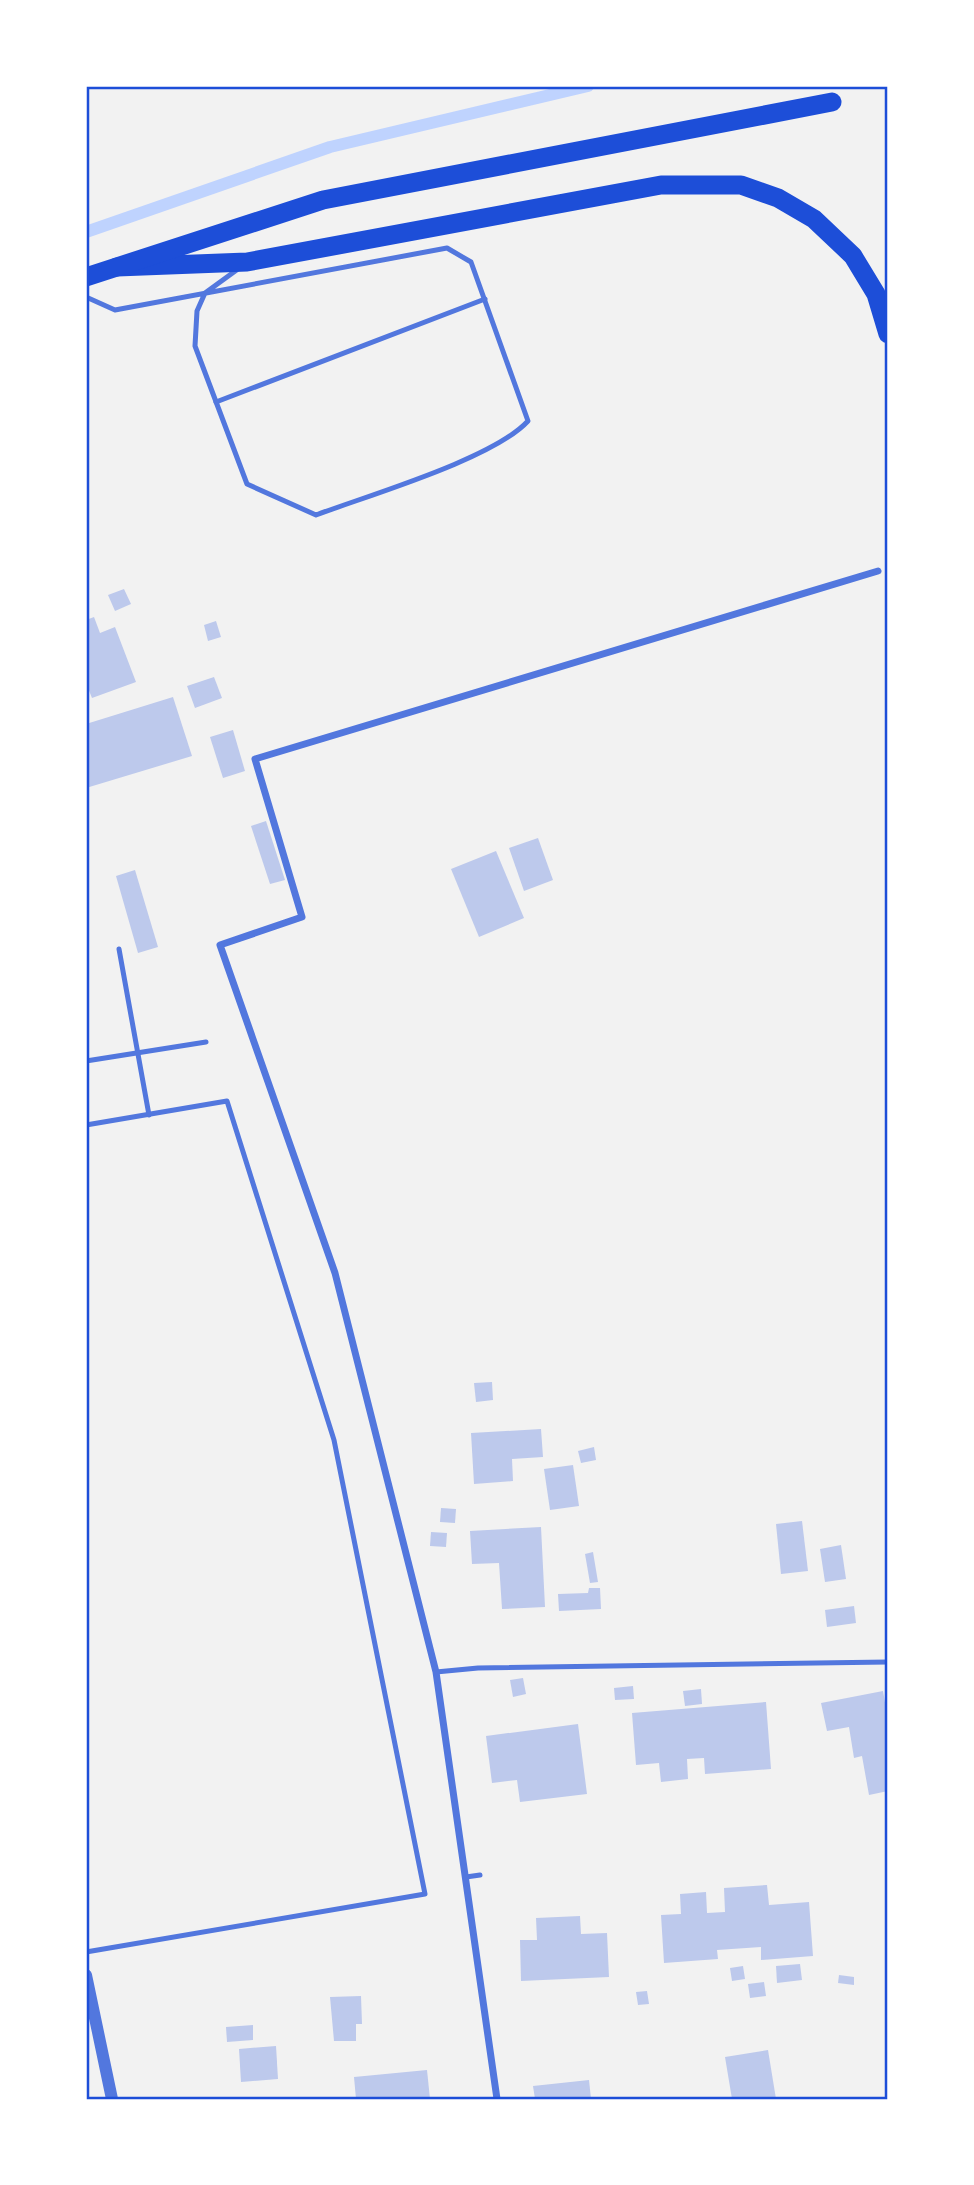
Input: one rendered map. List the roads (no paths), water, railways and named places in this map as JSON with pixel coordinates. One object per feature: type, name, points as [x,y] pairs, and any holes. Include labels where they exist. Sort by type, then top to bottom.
[{"type":"highway","points":[[86,277],[323,200],[832,102]]},
{"type":"highway","points":[[117,267],[247,262],[662,185],[741,185],[778,198],[814,219],[853,256],[876,294],[888,334]]},
{"type":"street","points":[[497,2099],[436,1672],[335,1273],[220,945],[302,917],[255,759],[878,571]]},
{"type":"street","points":[[86,1975],[88,1997],[112,2099]]},
{"type":"lane","points":[[86,297],[115,310],[205,293],[447,248],[471,262],[528,421],[517,433],[483,452],[316,515],[247,484],[195,346],[197,311],[205,293],[247,262]]},
{"type":"lane","points":[[216,402],[485,299]]},
{"type":"lane","points":[[119,950],[149,1115]]},
{"type":"lane","points":[[86,1061],[206,1042]]},
{"type":"lane","points":[[86,1125],[226,1101],[334,1440],[425,1894],[86,1952]]},
{"type":"lane","points":[[436,1672],[478,1668],[888,1661]]},
{"type":"lane","points":[[467,1877],[480,1875]]},
{"type":"waterway","points":[[86,232],[330,147],[588,86]]}]
